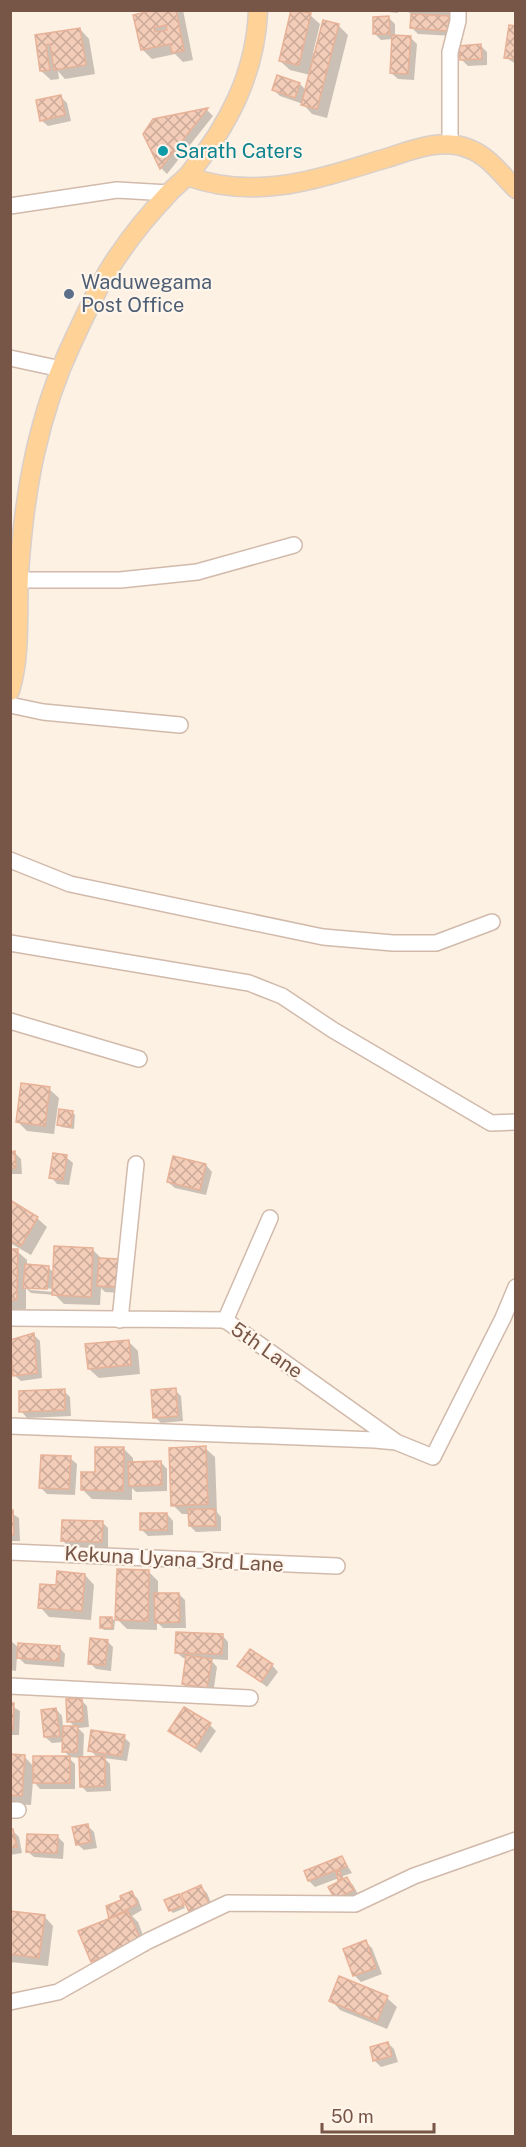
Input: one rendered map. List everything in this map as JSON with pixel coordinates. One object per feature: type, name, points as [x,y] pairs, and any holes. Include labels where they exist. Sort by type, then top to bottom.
[{"type":"main road","points":[[10,691],[14,600],[19,580],[28,478],[42,421],[73,341],[119,254],[169,193],[187,176],[217,137],[238,100],[254,57],[258,10]]},
{"type":"main road","points":[[187,176],[214,186],[278,188],[423,147],[450,143],[468,148],[488,159],[516,189]]},
{"type":"street","points":[[450,143],[450,52],[458,21],[458,10]]},
{"type":"street","points":[[10,206],[117,190],[169,193]]},
{"type":"street","points":[[10,358],[61,369]]},
{"type":"street","points":[[19,580],[120,580],[197,572],[294,544]]},
{"type":"street","points":[[10,705],[43,712],[180,725]]},
{"type":"street","points":[[10,860],[70,884],[323,937],[393,943],[436,942],[492,922]]},
{"type":"street","points":[[10,943],[249,983],[282,996],[333,1030],[491,1123],[516,1122]]},
{"type":"street","points":[[10,1021],[139,1059]]},
{"type":"street","points":[[120,1320],[136,1164]]},
{"type":"street","points":[[225,1321],[270,1218]]},
{"type":"street","points":[[10,1426],[396,1442],[433,1457],[503,1318],[516,1287]]},
{"type":"street","name":"5th Lane","points":[[10,1318],[225,1321],[396,1442]]},
{"type":"street","name":"Kekuna Uyana 3rd Lane","points":[[10,1552],[337,1566]]},
{"type":"street","points":[[10,1686],[250,1698]]},
{"type":"street","points":[[10,2002],[58,1992],[148,1941],[228,1903],[355,1904],[414,1876],[516,1840]]},
{"type":"building","points":[[155,10],[176,10],[184,51],[172,53],[170,44],[141,50],[133,15]],"holes":[[[166,25],[167,30],[155,32],[154,28]]]},
{"type":"building","points":[[291,10],[311,13],[299,65],[279,61]]},
{"type":"building","points":[[411,14],[449,16],[448,31],[410,28]]},
{"type":"building","points":[[389,16],[390,34],[373,34],[373,17]]},
{"type":"building","points":[[323,20],[339,24],[317,109],[301,105]]},
{"type":"building","points":[[509,25],[516,26],[516,59],[504,58]]},
{"type":"building","points":[[80,28],[86,65],[54,70],[50,44],[46,45],[50,70],[40,71],[35,35]]},
{"type":"building","points":[[392,35],[411,36],[408,74],[390,73]]},
{"type":"building","points":[[481,44],[482,59],[460,60],[459,46]]},
{"type":"building","points":[[277,75],[300,83],[295,98],[272,90]]},
{"type":"building","points":[[61,95],[65,115],[40,121],[36,100]]},
{"type":"building","name":"Sarath Caters","points":[[208,108],[160,169],[143,134],[153,119]]},
{"type":"building","points":[[21,1083],[50,1087],[45,1126],[16,1122]]},
{"type":"building","points":[[59,1109],[73,1111],[71,1127],[57,1125]]},
{"type":"building","points":[[15,1151],[16,1168],[10,1168],[10,1152]]},
{"type":"building","points":[[53,1153],[67,1155],[63,1180],[49,1178]]},
{"type":"building","points":[[173,1156],[206,1164],[200,1190],[167,1182]]},
{"type":"building","points":[[10,1200],[38,1217],[21,1246],[10,1240]]},
{"type":"building","points":[[54,1246],[93,1248],[91,1297],[52,1295]]},
{"type":"building","points":[[10,1249],[18,1249],[17,1300],[10,1300]]},
{"type":"building","points":[[99,1258],[119,1259],[117,1287],[97,1286]]},
{"type":"building","points":[[25,1264],[49,1266],[47,1289],[23,1288]]},
{"type":"building","points":[[34,1333],[37,1373],[13,1376],[10,1340]]},
{"type":"building","points":[[129,1340],[131,1365],[88,1369],[85,1344]]},
{"type":"building","points":[[176,1388],[178,1416],[153,1418],[151,1390]]},
{"type":"building","points":[[65,1389],[65,1410],[19,1412],[19,1391]]},
{"type":"building","points":[[206,1446],[208,1504],[171,1506],[169,1448]]},
{"type":"building","points":[[95,1447],[124,1447],[123,1491],[81,1490],[81,1472],[95,1472]]},
{"type":"building","points":[[41,1455],[71,1456],[69,1489],[39,1488]]},
{"type":"building","points":[[161,1461],[162,1485],[129,1486],[128,1462]]},
{"type":"building","points":[[188,1509],[215,1509],[216,1526],[189,1526]]},
{"type":"building","points":[[13,1510],[14,1535],[10,1535],[10,1511]]},
{"type":"building","points":[[140,1513],[167,1513],[167,1530],[140,1530]]},
{"type":"building","points":[[62,1520],[103,1521],[102,1542],[61,1541]]},
{"type":"building","points":[[117,1569],[149,1570],[148,1621],[115,1620]]},
{"type":"building","points":[[57,1571],[85,1574],[82,1611],[38,1608],[40,1584],[56,1585]]},
{"type":"building","points":[[154,1593],[179,1593],[180,1622],[155,1623]]},
{"type":"building","points":[[100,1617],[112,1617],[112,1628],[100,1628]]},
{"type":"building","points":[[176,1632],[223,1634],[222,1654],[175,1653]]},
{"type":"building","points":[[90,1638],[108,1640],[105,1665],[88,1664]]},
{"type":"building","points":[[18,1643],[60,1646],[59,1661],[17,1658]]},
{"type":"building","points":[[250,1649],[273,1664],[261,1682],[237,1666]]},
{"type":"building","points":[[186,1655],[212,1659],[207,1688],[182,1684]]},
{"type":"building","points":[[82,1698],[83,1721],[67,1722],[66,1699]]},
{"type":"building","points":[[10,1703],[14,1703],[13,1730],[10,1730]]},
{"type":"building","points":[[184,1707],[211,1723],[195,1748],[168,1731]]},
{"type":"building","points":[[56,1708],[60,1736],[44,1737],[41,1710]]},
{"type":"building","points":[[63,1726],[78,1726],[77,1752],[62,1752]]},
{"type":"building","points":[[91,1730],[125,1735],[121,1756],[88,1751]]},
{"type":"building","points":[[10,1754],[25,1755],[22,1796],[10,1795]]},
{"type":"building","points":[[33,1756],[70,1756],[70,1783],[33,1783]]},
{"type":"building","points":[[105,1756],[105,1786],[80,1787],[79,1757]]},
{"type":"building","points":[[88,1824],[91,1842],[76,1845],[72,1827]]},
{"type":"building","points":[[10,1829],[13,1829],[17,1847],[10,1848]]},
{"type":"building","points":[[27,1834],[58,1835],[57,1853],[26,1852]]},
{"type":"building","points":[[342,1856],[347,1866],[308,1881],[304,1871]]},
{"type":"building","points":[[340,1871],[342,1879],[338,1880],[336,1872]]},
{"type":"building","points":[[347,1877],[354,1890],[335,1899],[328,1887]]},
{"type":"building","points":[[201,1885],[209,1904],[189,1912],[181,1894]]},
{"type":"building","points":[[132,1891],[137,1904],[109,1919],[106,1906],[121,1900],[120,1896]]},
{"type":"building","points":[[179,1894],[184,1905],[169,1911],[164,1900]]},
{"type":"building","points":[[10,1911],[45,1915],[39,1958],[10,1954]]},
{"type":"building","points":[[128,1911],[141,1941],[91,1962],[78,1931]]},
{"type":"building","points":[[366,1940],[376,1968],[353,1976],[343,1949]]},
{"type":"building","points":[[339,1976],[388,1996],[377,2021],[329,2001]]},
{"type":"building","points":[[388,2042],[392,2056],[373,2061],[370,2047]]},
{"type":"place","name":"Sarath Caters","points":[[163,151]]},
{"type":"place","name":"Waduwegama Post Office","points":[[69,294]]}]
